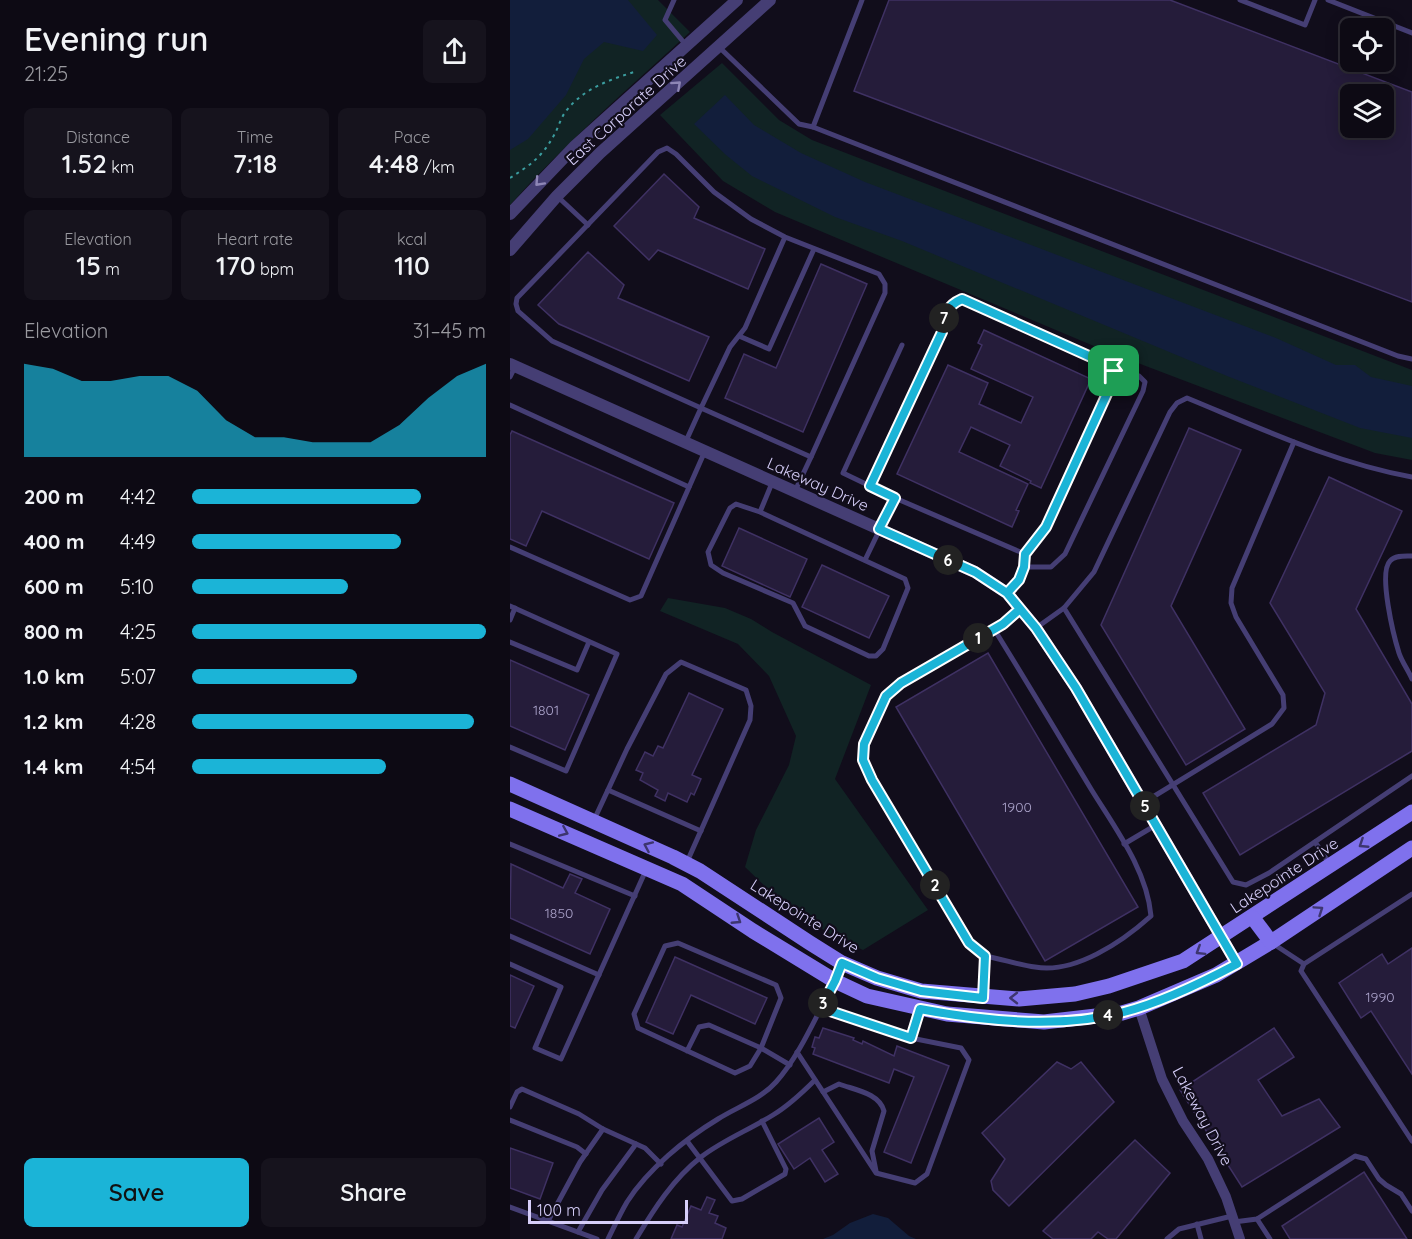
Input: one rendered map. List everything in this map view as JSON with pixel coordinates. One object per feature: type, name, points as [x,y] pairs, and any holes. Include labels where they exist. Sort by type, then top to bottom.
[{"type":"main road","name":"Lakepointe Drive","points":[[510,784],[686,864],[721,884],[842,963],[877,978],[921,991],[983,998],[1075,994],[1110,986],[1183,962],[1412,812]]},
{"type":"main road","points":[[510,809],[682,884],[835,981],[867,996],[947,1014],[1044,1022],[1122,1013],[1216,975],[1271,942],[1412,848]]},
{"type":"main road","points":[[1253,918],[1271,942]]},
{"type":"main road","points":[[835,981],[842,963]]},
{"type":"street","name":"East Corporate Drive","points":[[510,214],[575,146],[737,0]]},
{"type":"street","name":"East Corporate Drive","points":[[510,250],[557,196],[600,153],[770,0]]},
{"type":"street","name":"Lakeway Drive","points":[[512,369],[685,442],[975,572],[1007,593],[1036,628],[1076,688],[1237,964]]},
{"type":"street","name":"Lakeway Drive","points":[[1139,1008],[1162,1079],[1183,1121],[1208,1159],[1239,1239]]},
{"type":"lane","points":[[674,0],[665,20],[686,45]]},
{"type":"lane","points":[[813,127],[862,0]]},
{"type":"lane","points":[[1240,0],[1305,25],[1315,0]]},
{"type":"lane","points":[[1329,0],[1412,33]]},
{"type":"lane","points":[[719,47],[799,124],[813,127],[1398,356],[1412,359]]},
{"type":"lane","points":[[795,491],[811,457],[885,293],[885,284],[879,274],[785,237],[751,219],[714,192],[676,154],[667,148],[658,152],[517,298],[518,311],[552,341],[811,457]]},
{"type":"lane","points":[[557,196],[588,225]]},
{"type":"lane","points":[[685,442],[730,347],[745,328],[785,237]]},
{"type":"lane","points":[[739,336],[769,349],[814,249]]},
{"type":"lane","points":[[870,486],[942,332],[944,318],[951,304],[962,299],[1111,366],[1114,371],[1111,385],[1046,527],[1025,554],[1024,567],[1019,580],[1007,593]]},
{"type":"lane","points":[[902,345],[843,473],[1025,554]]},
{"type":"lane","points":[[1024,567],[1051,567],[1065,554],[1143,391],[1144,382],[1139,376],[1114,371]]},
{"type":"lane","points":[[1036,628],[1064,608],[1094,572],[1170,412],[1177,403],[1187,398],[1294,442],[1378,471],[1412,477]]},
{"type":"lane","points":[[510,405],[689,487]]},
{"type":"lane","points":[[1143,803],[1272,724],[1284,708],[1283,695],[1236,617],[1231,603],[1232,588],[1294,442]]},
{"type":"lane","points":[[510,547],[630,600],[636,599],[641,596],[705,451]]},
{"type":"lane","points":[[760,512],[772,481]]},
{"type":"lane","points":[[865,560],[895,498]]},
{"type":"lane","points":[[736,504],[760,512],[905,579],[908,588],[883,649],[876,656],[869,656],[805,626],[793,603],[723,573],[711,565],[708,552],[730,508],[736,504]]},
{"type":"lane","points":[[1412,556],[1391,559],[1385,568],[1388,603],[1400,655],[1412,679]]},
{"type":"lane","points":[[510,620],[512,607],[617,654],[566,771],[510,747]]},
{"type":"lane","points":[[1064,608],[1233,882],[1246,885],[1269,873],[1412,776]]},
{"type":"lane","points":[[994,629],[1124,844],[1143,881],[1149,899],[1151,916],[1136,929],[1081,963],[1065,967],[1037,968],[985,956],[969,943],[872,780],[863,760],[864,744],[886,696],[901,683],[994,629],[1003,624],[1020,609]]},
{"type":"lane","points":[[510,642],[577,670],[589,642]]},
{"type":"lane","points":[[593,821],[666,674],[681,662],[746,690],[751,706],[750,720],[686,864]]},
{"type":"lane","points":[[608,790],[701,831]]},
{"type":"lane","points":[[1124,844],[1156,825]]},
{"type":"lane","points":[[1315,842],[1331,866]]},
{"type":"lane","points":[[510,844],[635,896]]},
{"type":"lane","points":[[510,964],[561,987],[535,1048],[561,1059],[647,868]]},
{"type":"lane","points":[[1412,894],[1304,964],[1301,971],[1412,1141]]},
{"type":"lane","points":[[510,936],[599,975]]},
{"type":"lane","points":[[1271,942],[1304,964]]},
{"type":"lane","points":[[678,943],[776,985],[781,998],[761,1048],[750,1066],[735,1073],[638,1028],[634,1014],[665,946],[678,943]]},
{"type":"lane","points":[[983,998],[985,956]]},
{"type":"lane","points":[[608,1239],[628,1202],[661,1164],[717,1119],[749,1102],[775,1084],[797,1052],[835,981]]},
{"type":"lane","points":[[797,1052],[876,1173],[915,1183],[927,1174],[969,1060],[961,1048],[911,1038],[821,1008]]},
{"type":"lane","points":[[911,1038],[920,1009]]},
{"type":"lane","points":[[687,1051],[699,1027],[709,1025],[761,1048],[789,1065]]},
{"type":"lane","points":[[636,1239],[659,1200],[700,1158],[734,1135],[762,1121],[793,1101],[815,1080]]},
{"type":"lane","points":[[823,1092],[839,1084],[877,1098],[884,1111],[872,1151],[876,1173]]},
{"type":"lane","points":[[510,1107],[517,1092],[522,1089],[579,1114],[603,1129],[645,1148],[661,1164]]},
{"type":"lane","points":[[510,1120],[577,1147],[586,1154]]},
{"type":"lane","points":[[687,1141],[732,1201],[742,1199],[785,1174],[786,1169],[762,1121]]},
{"type":"lane","points":[[548,1221],[603,1129]]},
{"type":"lane","points":[[578,1232],[602,1190],[636,1144]]},
{"type":"lane","points":[[1167,1239],[1179,1229],[1197,1224],[1233,1219],[1257,1219],[1355,1156],[1366,1159],[1386,1185],[1401,1194],[1412,1211]]},
{"type":"lane","points":[[510,1207],[597,1239]]},
{"type":"lane","points":[[1257,1219],[1270,1239]]},
{"type":"lane","points":[[1197,1224],[1201,1239]]},
{"type":"path","points":[[510,178],[537,160],[572,105],[603,82],[634,72]]},
{"type":"shaded area","points":[[510,0],[658,0],[690,32],[575,138],[510,205]]},
{"type":"shaded area","points":[[722,63],[779,120],[812,140],[1412,370],[1412,460],[1375,453],[1101,349],[775,212],[723,181],[660,115]]},
{"type":"shaded area","points":[[668,598],[725,608],[751,619],[871,685],[835,779],[928,910],[863,950],[839,939],[789,909],[745,867],[756,830],[789,765],[796,736],[769,676],[738,644],[660,611]]},
{"type":"water","points":[[510,0],[628,0],[657,35],[643,51],[604,42],[584,59],[566,95],[528,139],[510,150]]},
{"type":"water","points":[[725,95],[754,125],[801,153],[865,182],[1276,338],[1336,365],[1355,365],[1371,377],[1412,386],[1412,438],[1360,428],[1227,376],[902,241],[835,217],[752,176],[694,124]]},
{"type":"water","points":[[873,1214],[888,1218],[909,1236],[916,1239],[823,1239],[850,1223]]},
{"type":"building","points":[[889,0],[1170,0],[1340,65],[1340,72],[1359,72],[1391,84],[1340,84],[1340,138],[1394,138],[1394,85],[1412,92],[1412,302],[854,91]]},
{"type":"building","points":[[664,174],[699,207],[694,218],[765,249],[748,289],[658,250],[649,260],[614,226]]},
{"type":"building","points":[[588,252],[624,285],[618,298],[709,337],[689,381],[559,324],[538,305]]},
{"type":"building","points":[[821,264],[867,284],[803,432],[725,398],[744,354],[776,368]]},
{"type":"building","points":[[984,330],[1091,379],[1041,488],[1000,466],[1010,445],[971,427],[959,452],[1028,484],[1016,510],[1019,511],[1012,527],[897,474],[948,365],[988,383],[979,404],[1021,423],[1033,397],[971,369],[982,345],[978,343]]},
{"type":"building","points":[[1189,428],[1241,450],[1171,606],[1245,729],[1186,765],[1101,625]]},
{"type":"building","points":[[512,431],[674,503],[649,559],[542,511],[526,546],[510,539],[510,435]]},
{"type":"building","points":[[1329,477],[1402,511],[1356,609],[1412,704],[1412,751],[1240,855],[1203,793],[1316,725],[1325,693],[1270,603]]},
{"type":"building","points":[[739,528],[807,559],[790,597],[722,566]]},
{"type":"building","points":[[822,565],[889,596],[869,638],[802,607]]},
{"type":"building","points":[[988,653],[1138,907],[1045,961],[896,707]]},
{"type":"building","points":[[510,660],[589,695],[565,750],[510,726]]},
{"type":"building","points":[[689,693],[723,709],[692,775],[701,779],[694,795],[691,793],[687,802],[668,793],[665,801],[655,796],[658,790],[640,780],[643,773],[636,770],[645,752],[653,756],[658,746],[663,748]]},
{"type":"building","points":[[511,864],[563,888],[570,874],[582,879],[575,893],[610,909],[590,954],[510,918]]},
{"type":"building","points":[[1412,948],[1412,1074],[1371,1011],[1361,1018],[1339,983],[1382,954],[1388,964]]},
{"type":"building","points":[[675,957],[767,998],[755,1024],[691,995],[673,1034],[646,1022]]},
{"type":"building","points":[[510,975],[534,986],[515,1028],[510,1026]]},
{"type":"building","points":[[823,1028],[854,1038],[853,1040],[862,1044],[863,1041],[894,1056],[897,1046],[949,1066],[911,1163],[884,1152],[914,1077],[894,1069],[889,1083],[813,1054],[815,1048],[812,1047],[815,1037],[819,1038]]},
{"type":"building","points":[[1274,1028],[1294,1057],[1258,1080],[1282,1116],[1319,1099],[1340,1127],[1242,1187],[1180,1090]]},
{"type":"building","points":[[1057,1062],[1071,1069],[1081,1062],[1114,1102],[1009,1206],[993,1190],[991,1181],[1005,1159],[982,1133]]},
{"type":"building","points":[[819,1118],[834,1142],[822,1150],[838,1174],[825,1182],[810,1158],[794,1169],[778,1144]]},
{"type":"building","points":[[1135,1140],[1170,1173],[1116,1239],[1108,1239],[1098,1232],[1091,1239],[1053,1239],[1043,1231]]},
{"type":"building","points":[[510,1148],[553,1163],[540,1199],[510,1188]]},
{"type":"building","points":[[1364,1172],[1407,1239],[1290,1239],[1282,1226]]},
{"type":"building","points":[[707,1197],[715,1200],[709,1213],[718,1216],[715,1223],[726,1228],[722,1239],[671,1239],[677,1225],[682,1227],[691,1206],[701,1210]]},
{"type":"route","points":[[1114,371],[1111,366],[962,299],[951,304],[944,318],[942,332],[870,486],[895,498],[879,529],[975,572],[1007,593],[1036,628],[1076,688],[1237,964],[1139,1008],[1122,1013],[1044,1022],[947,1014],[920,1009],[911,1038],[821,1008],[842,963],[877,978],[921,991],[983,998],[985,956],[969,943],[960,929],[872,780],[863,760],[864,744],[886,696],[901,683],[1003,624],[1020,609],[1007,593],[1019,580],[1024,567],[1025,554],[1046,527],[1111,385],[1114,371]]}]
